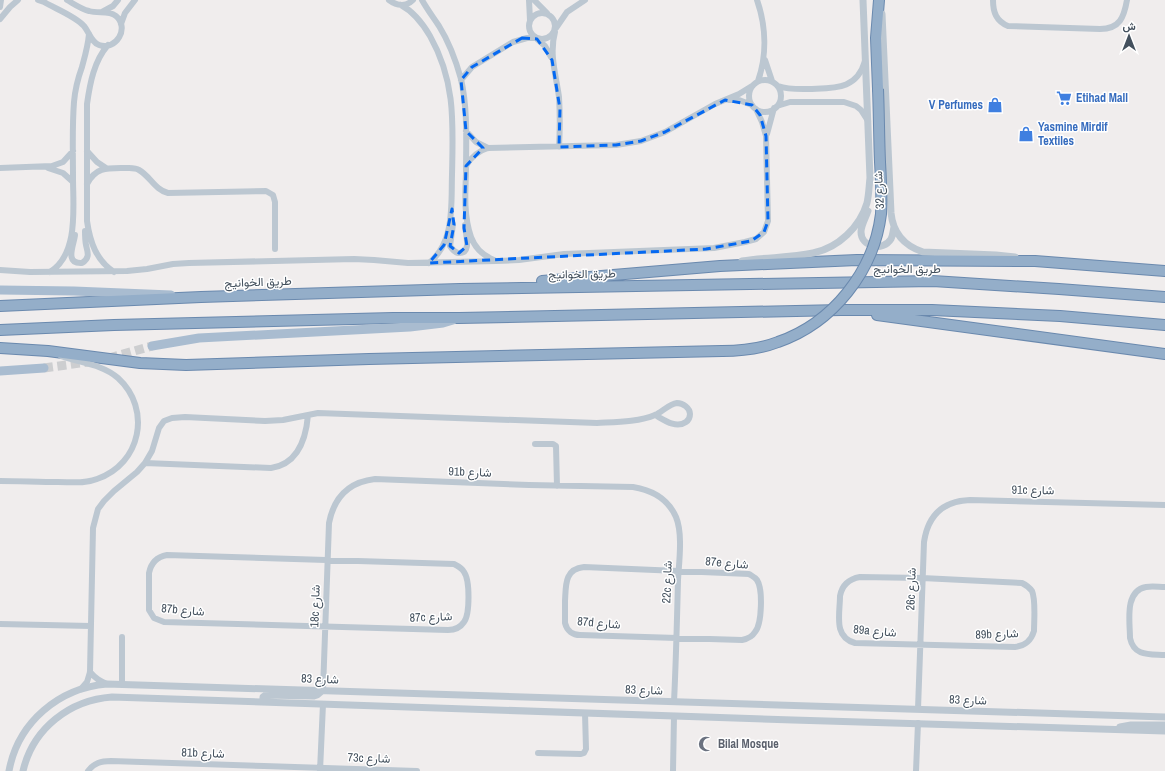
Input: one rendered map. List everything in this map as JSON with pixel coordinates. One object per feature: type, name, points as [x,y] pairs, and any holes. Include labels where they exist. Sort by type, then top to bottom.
[{"type":"highway","points":[[0,348],[48,351],[117,361],[179,365],[741,351],[760,348],[784,340],[813,325],[841,300],[863,269],[877,233],[882,195],[876,38],[880,0]]},
{"type":"highway","points":[[460,289],[720,266],[857,260],[1035,261],[1165,271]]},
{"type":"highway","name":"طريق الخوانيج","points":[[0,306],[201,297],[460,289],[933,281],[1165,297]]},
{"type":"highway","points":[[841,310],[1165,354]]},
{"type":"highway","points":[[0,330],[114,325],[393,318],[841,310],[932,310],[1060,316],[1165,325]]},
{"type":"main road","points":[[0,290],[110,292],[201,297]]},
{"type":"main road","points":[[152,346],[199,338],[410,327],[443,323],[459,318]]},
{"type":"main road","points":[[0,371],[44,368]]},
{"type":"street","points":[[0,7],[1,0]]},
{"type":"street","points":[[0,19],[18,0]]},
{"type":"street","points":[[38,0],[80,22],[91,38],[99,44],[113,44],[119,38],[122,30],[121,24],[116,16],[111,13],[84,10],[67,0]]},
{"type":"street","points":[[102,12],[113,6],[118,0]]},
{"type":"street","points":[[121,24],[125,13],[135,0]]},
{"type":"street","points":[[389,0],[395,4],[401,5],[413,0]]},
{"type":"street","points":[[401,5],[415,15],[427,32],[438,52],[446,74],[452,117],[453,223],[450,246],[455,252],[459,253],[466,250],[467,246],[465,223],[466,114],[461,80],[457,66],[446,38],[422,0]]},
{"type":"street","points":[[529,0],[529,28],[533,36],[545,46],[552,60]]},
{"type":"street","points":[[534,0],[554,20],[555,30],[552,43],[552,60],[560,109],[559,147]]},
{"type":"street","points":[[461,80],[472,67],[513,42],[527,38],[542,40],[552,36],[567,12],[585,0]]},
{"type":"street","points":[[757,0],[764,29],[765,54],[768,71],[772,81],[780,90],[781,99],[776,107],[766,136]]},
{"type":"street","name":"شارع 32","points":[[720,266],[754,259],[814,253],[826,249],[847,235],[856,226],[862,215],[867,203],[869,191],[863,0]]},
{"type":"street","name":"شارع 32","points":[[880,0],[891,212],[894,225],[902,240],[916,250],[924,252],[1001,255],[1035,261]]},
{"type":"street","points":[[993,0],[997,18],[1008,26],[1100,29],[1111,28],[1121,20],[1124,15],[1127,0]]},
{"type":"street","points":[[530,20],[536,14],[548,14]]},
{"type":"street","points":[[50,272],[59,265],[65,255],[71,235],[73,221],[74,110],[76,91],[87,50],[89,34]]},
{"type":"street","points":[[73,221],[75,234],[71,256],[75,262],[82,263],[86,261],[89,254],[85,239],[87,115],[89,93],[98,60],[108,45]]},
{"type":"street","points":[[466,166],[476,153],[488,148],[616,145],[641,141],[665,132],[715,104],[739,94],[752,86],[758,81],[765,54]]},
{"type":"street","points":[[778,86],[795,89],[836,88],[843,86],[850,83],[860,73],[866,60]]},
{"type":"street","points":[[758,81],[772,81]]},
{"type":"street","points":[[0,270],[20,272],[114,272],[137,271],[173,264],[189,263],[354,259],[408,263],[496,261],[524,259],[555,254],[714,248],[745,242],[756,239],[764,232],[768,216],[766,136],[762,122],[749,97],[752,86]]},
{"type":"street","points":[[725,100],[739,100],[765,112],[790,102],[844,102],[850,103],[861,110],[868,122]]},
{"type":"street","points":[[466,131],[476,142],[488,148]]},
{"type":"street","points":[[0,168],[52,166],[63,162],[73,150]]},
{"type":"street","points":[[87,151],[97,162],[106,168]]},
{"type":"street","points":[[47,167],[63,173],[73,182]]},
{"type":"street","points":[[87,184],[96,172],[106,168],[138,169],[159,189],[168,193],[263,191],[270,193],[275,202],[275,250]]},
{"type":"street","points":[[869,191],[868,209],[861,231],[864,240],[872,246],[881,246],[886,244],[892,237],[894,225]]},
{"type":"street","points":[[429,263],[439,254],[444,245],[452,209]]},
{"type":"street","points":[[465,209],[469,231],[475,245],[482,253],[496,261]]},
{"type":"street","points":[[86,221],[89,237],[95,253],[101,262],[114,272]]},
{"type":"street","points":[[0,481],[83,483],[97,480],[110,474],[121,465],[129,454],[135,441],[138,428],[138,413],[134,400],[127,388],[117,377],[92,365],[48,351]]},
{"type":"street","points":[[81,688],[86,682],[90,672],[93,528],[98,509],[114,491],[137,472],[145,463],[152,451],[159,428],[164,421],[185,416],[283,420],[318,413],[620,422],[655,415],[677,403],[686,406],[690,415],[689,419],[685,423],[673,424],[655,415]]},
{"type":"street","points":[[145,463],[270,468],[279,467],[287,462],[297,452],[303,442],[308,415]]},
{"type":"street","points":[[535,444],[553,444],[556,446],[557,486]]},
{"type":"street","name":"91b شارع","points":[[329,523],[332,510],[338,499],[350,487],[366,480],[375,479],[557,486],[633,487]]},
{"type":"street","name":"22c شارع","points":[[633,487],[642,488],[659,496],[672,509],[679,526],[679,571],[674,702]]},
{"type":"street","name":"91c شارع","points":[[924,542],[925,531],[935,514],[943,507],[960,500],[1165,505]]},
{"type":"street","name":"18c شارع","points":[[323,690],[329,523]]},
{"type":"street","name":"26c شارع","points":[[918,709],[924,542]]},
{"type":"street","name":"87b شارع","points":[[325,627],[159,621],[154,618],[149,610],[149,573],[152,563],[156,559],[167,555],[328,561]]},
{"type":"street","name":"87c شارع","points":[[325,627],[452,630],[460,626],[466,619],[468,599],[467,576],[460,567],[454,564],[328,561]]},
{"type":"street","name":"87d شارع","points":[[676,638],[573,634],[565,623],[566,583],[572,572],[580,568],[679,571]]},
{"type":"street","name":"87e شارع","points":[[676,638],[747,639],[752,636],[758,628],[761,609],[759,584],[754,576],[749,574],[679,571]]},
{"type":"street","name":"89a شارع","points":[[920,646],[851,642],[843,636],[839,623],[841,592],[845,584],[852,579],[860,577],[922,578]]},
{"type":"street","name":"89b شارع","points":[[920,646],[1019,647],[1027,643],[1034,631],[1033,593],[1022,583],[922,578]]},
{"type":"street","points":[[1165,587],[1145,587],[1140,589],[1135,593],[1130,604],[1131,644],[1138,652],[1143,654],[1165,654]]},
{"type":"street","points":[[0,624],[91,626]]},
{"type":"street","points":[[122,637],[122,683]]},
{"type":"street","points":[[90,672],[94,678],[107,684]]},
{"type":"street","name":"شارع 83","points":[[9,771],[19,743],[33,721],[52,703],[81,688],[122,683],[1165,717]]},
{"type":"street","points":[[264,702],[263,697],[266,695],[314,696],[323,690]]},
{"type":"street","name":"شارع 83","points":[[23,771],[26,759],[36,741],[56,718],[73,707],[92,700],[122,697],[1165,731]]},
{"type":"street","points":[[320,769],[323,704]]},
{"type":"street","points":[[538,753],[584,753],[586,749],[585,713]]},
{"type":"street","points":[[673,771],[674,716]]},
{"type":"street","points":[[916,771],[918,723]]},
{"type":"street","points":[[1117,729],[1127,725],[1165,725]]},
{"type":"street","name":"81b شارع","points":[[88,771],[98,762],[105,761],[232,768],[320,769]]},
{"type":"street","name":"73c شارع","points":[[320,769],[417,771]]},
{"type":"highlighted area","points":[[522,38],[537,39],[552,60],[560,109],[559,147],[616,145],[641,141],[665,132],[725,100],[752,105],[760,115],[766,136],[768,221],[764,232],[751,241],[706,249],[429,263],[444,245],[452,209],[454,225],[450,246],[459,253],[467,246],[464,228],[466,166],[483,148],[466,131],[461,80],[472,67]]},
{"type":"tunnel","points":[[109,358],[152,346]]},
{"type":"tunnel","points":[[44,368],[88,362]]},
{"type":"place","name":"Etihad Mall","points":[[1064,98]]},
{"type":"place","name":"V Perfumes","points":[[995,105]]},
{"type":"place","name":"Yasmine Mirdif Textiles","points":[[1026,134]]},
{"type":"place","name":"Bilal Mosque","points":[[706,744]]}]
